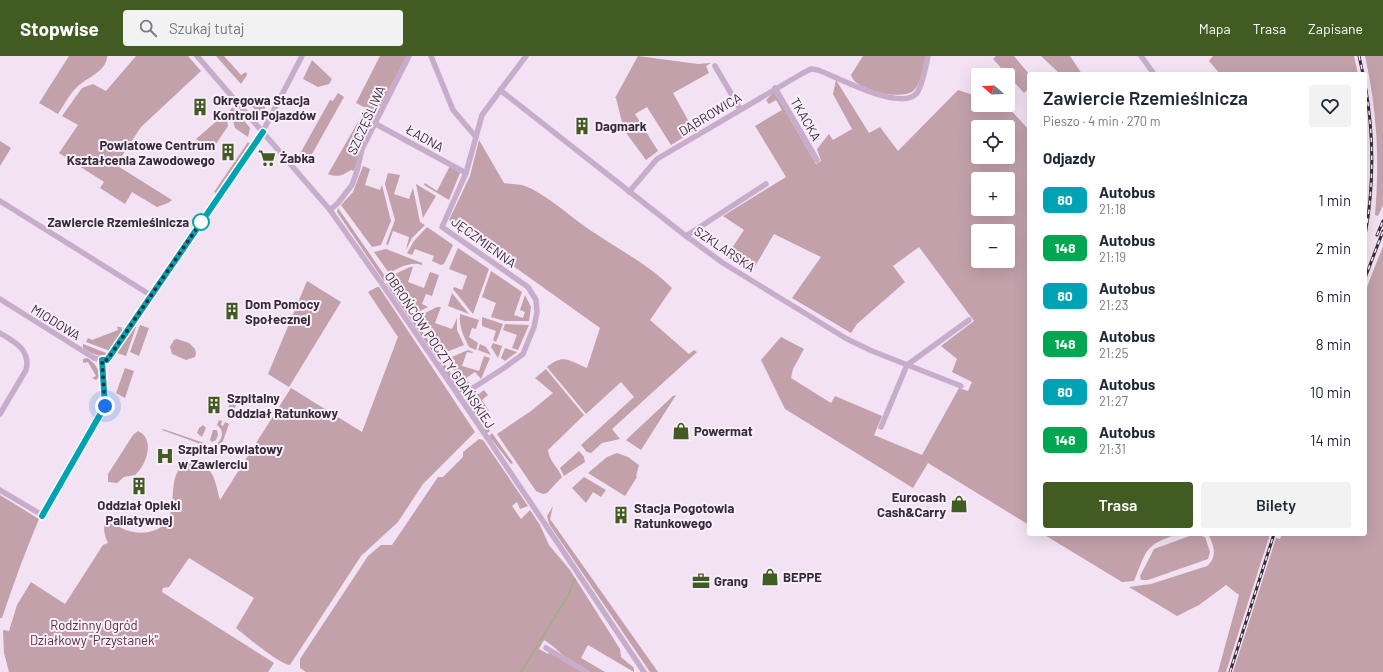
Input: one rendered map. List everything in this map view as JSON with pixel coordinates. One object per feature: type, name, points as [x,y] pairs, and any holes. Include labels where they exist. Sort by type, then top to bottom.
[{"type":"street","name":"OBROŃCÓW POCZTY GDAŃSKIEJ","points":[[197,56],[330,210],[459,397],[644,672]]},
{"type":"street","points":[[0,490],[42,516],[105,406],[102,360],[107,360],[112,353],[263,132],[302,56]]},
{"type":"street","name":"SZCZĘŚLIWA","points":[[330,210],[338,203],[352,185],[362,149],[409,56]]},
{"type":"street","points":[[431,56],[453,110],[476,137]]},
{"type":"street","name":"JĘCZMIENNA","points":[[459,397],[499,372],[523,354],[534,327],[537,312],[536,300],[528,287],[442,226],[466,173],[482,115],[526,56]]},
{"type":"street","name":"DĄBROWICA","points":[[629,192],[657,159],[803,73],[816,70],[883,96],[902,98],[913,96],[918,92],[928,56]]},
{"type":"street","points":[[1141,56],[1153,72]]},
{"type":"street","points":[[715,66],[740,109]]},
{"type":"street","name":"TKACKA","points":[[776,88],[817,160]]},
{"type":"street","name":"SZKLARSKA","points":[[500,90],[629,192],[723,263],[841,335],[872,351],[961,386]]},
{"type":"street","name":"ŁADNA","points":[[374,123],[466,173]]},
{"type":"street","points":[[686,236],[766,184]]},
{"type":"street","points":[[0,201],[152,296]]},
{"type":"street","name":"MIODOWA","points":[[0,299],[89,355],[102,360]]},
{"type":"street","points":[[880,427],[908,365],[969,320]]},
{"type":"street","points":[[0,333],[19,345],[25,352],[27,362],[26,370],[0,414]]},
{"type":"street","points":[[546,648],[587,672]]},
{"type":"green space","points":[[69,56],[107,56],[106,62],[100,71],[76,88],[58,114],[39,103]]},
{"type":"green space","points":[[136,56],[188,56],[201,71],[141,127],[116,165],[172,200],[157,207],[132,192],[125,204],[100,188],[104,182],[59,153],[78,125],[62,116],[82,88],[93,84],[106,91]]},
{"type":"green space","points":[[216,56],[224,56],[241,75],[246,72],[247,75],[241,84]]},
{"type":"green space","points":[[380,56],[407,56],[366,133],[354,171],[351,170],[338,176],[328,174],[366,108],[356,103]]},
{"type":"green space","points":[[638,56],[698,64],[711,63],[706,66],[709,73],[673,93],[694,131],[671,145],[647,107],[635,114],[658,151],[646,160],[624,130],[615,98]]},
{"type":"green space","points":[[863,56],[926,56],[920,80],[916,88],[907,94],[898,95],[869,89],[860,85],[854,80],[851,75]]},
{"type":"green space","points":[[996,56],[1014,56],[1027,72],[1027,90],[1024,93],[1015,83],[1015,68],[1001,68],[993,59]]},
{"type":"green space","points":[[1041,56],[1070,56],[1081,72],[1058,72]]},
{"type":"green space","points":[[1213,56],[1354,56],[1358,72],[1218,72],[1209,61]]},
{"type":"green space","points":[[1365,56],[1383,56],[1383,205],[1378,216],[1375,215],[1377,155],[1375,116]]},
{"type":"green space","points":[[312,60],[332,79],[329,84],[318,87],[303,79]]},
{"type":"green space","points":[[836,80],[869,133],[880,127],[898,151],[958,90],[971,94],[971,112],[1012,112],[1027,128],[1027,524],[928,463],[913,488],[785,409],[761,360],[781,337],[804,349],[793,369],[791,378],[831,403],[835,396],[882,416],[874,435],[922,455],[959,388],[968,391],[972,382],[952,372],[957,359],[941,346],[974,321],[919,247],[893,266],[905,282],[857,324],[851,333],[792,298],[821,257],[774,234],[751,273],[726,257],[744,230],[723,216],[786,177],[755,126],[782,110],[776,100],[769,104],[766,100],[773,93],[775,93],[816,164],[821,161],[817,149],[829,134],[833,140],[852,129],[833,94]]},
{"type":"green space","points":[[338,93],[344,97],[307,163],[296,161],[330,100],[333,101]]},
{"type":"green space","points":[[270,97],[262,114],[259,114],[250,104]]},
{"type":"green space","points":[[233,107],[250,128],[248,137],[235,128],[230,110]]},
{"type":"green space","points":[[226,113],[228,126],[212,150],[196,139]]},
{"type":"green space","points":[[479,140],[504,183],[522,185],[539,193],[585,227],[663,279],[672,288],[650,320],[689,354],[694,350],[697,352],[612,429],[620,439],[602,443],[591,453],[587,452],[581,445],[634,397],[621,382],[586,414],[547,367],[562,359],[587,368],[600,328],[449,220],[470,176]]},
{"type":"green space","points":[[0,141],[11,148],[0,166]]},
{"type":"green space","points":[[248,142],[250,144],[216,193],[214,192]]},
{"type":"green space","points":[[363,166],[370,169],[365,185],[380,190],[382,185],[391,221],[381,245],[372,247],[341,205],[353,192]]},
{"type":"green space","points":[[450,166],[460,173],[449,200],[424,185],[425,183],[437,191]]},
{"type":"green space","points":[[388,173],[400,175],[394,194],[409,199],[413,188],[420,222],[425,225],[412,238],[406,250],[409,237],[393,231],[388,245],[386,244],[395,220],[385,184]]},
{"type":"green space","points":[[416,184],[436,196],[423,218]]},
{"type":"green space","points":[[338,208],[387,279],[384,281],[337,212]]},
{"type":"green space","points":[[427,227],[453,245],[444,264],[441,265],[432,261],[434,256],[415,249],[412,255],[407,253],[414,241]]},
{"type":"green space","points":[[1383,246],[1383,672],[1233,672],[1276,538],[1280,539],[1281,536],[1367,536],[1367,287]]},
{"type":"green space","points":[[458,248],[489,269],[473,314],[453,289],[454,287],[462,290],[467,276],[449,269]]},
{"type":"green space","points":[[386,249],[422,263],[422,265],[409,264],[389,273],[374,252]]},
{"type":"green space","points":[[413,267],[408,282],[424,288],[430,272],[439,275],[432,296],[426,294],[422,304],[428,307],[416,313],[391,276]]},
{"type":"green space","points":[[491,271],[522,292],[514,315],[523,318],[525,312],[520,310],[525,295],[531,307],[529,321],[505,321],[491,317],[496,303],[482,297]]},
{"type":"green space","points":[[307,281],[341,302],[289,387],[268,374]]},
{"type":"green space","points":[[389,282],[440,358],[438,360],[386,284]]},
{"type":"green space","name":"Rodzinny Ogród Działkowy \"Przystanek\"","points":[[379,287],[475,432],[423,484],[398,522],[361,556],[290,665],[278,660],[236,628],[254,598],[189,558],[169,587],[163,588],[162,592],[274,663],[268,672],[9,672],[4,653],[3,630],[9,631],[17,605],[31,582],[65,604],[103,545],[108,543],[104,531],[104,525],[107,519],[109,517],[121,528],[129,531],[146,532],[161,527],[167,521],[170,514],[174,481],[181,468],[187,463],[203,465],[208,469],[212,474],[220,500],[291,388],[362,432],[398,337],[368,292]]},
{"type":"green space","points":[[452,293],[469,314],[448,306]]},
{"type":"green space","points":[[437,307],[441,307],[435,323],[452,329],[457,318],[457,330],[464,345],[444,353],[419,316]]},
{"type":"green space","points":[[460,314],[479,320],[476,329],[472,328],[469,337],[478,343],[476,350],[469,347],[465,339],[461,327]]},
{"type":"green space","points":[[482,317],[503,324],[496,342],[493,340],[496,331],[482,326]]},
{"type":"green space","points":[[505,324],[529,325],[518,350],[512,348],[517,335],[503,330]]},
{"type":"green space","points":[[140,325],[149,328],[139,356],[130,352]]},
{"type":"green space","points":[[135,326],[136,327],[126,356],[117,353]]},
{"type":"green space","points":[[117,327],[121,327],[123,331],[110,351],[86,342],[88,338],[92,340],[118,330]]},
{"type":"green space","points":[[177,339],[189,343],[195,349],[195,357],[186,360],[172,354],[170,347],[174,340]]},
{"type":"green space","points":[[493,343],[502,346],[498,358],[491,347]]},
{"type":"green space","points":[[83,344],[107,354],[101,355],[89,352],[83,348]]},
{"type":"green space","points":[[480,344],[486,347],[491,355],[478,350]]},
{"type":"green space","points":[[505,348],[517,352],[505,361],[501,358]]},
{"type":"green space","points":[[468,350],[473,352],[467,352],[462,366],[479,371],[484,356],[490,358],[481,379],[475,372],[466,378],[470,384],[465,387],[447,359]]},
{"type":"green space","points":[[87,358],[94,363],[97,368],[99,377],[96,380],[92,378],[96,376],[88,362],[83,363],[83,359]]},
{"type":"green space","points":[[442,360],[462,392],[459,392],[439,362]]},
{"type":"green space","points":[[125,368],[134,371],[125,398],[116,393]]},
{"type":"green space","points":[[546,369],[584,415],[548,450],[550,457],[562,477],[547,493],[543,494],[536,491],[497,434],[531,411],[553,393],[535,378]]},
{"type":"green space","points":[[484,390],[488,395],[482,400],[489,411],[483,414],[470,395],[474,392],[479,394]]},
{"type":"green space","points":[[676,395],[641,450],[626,440],[673,396]]},
{"type":"green space","points":[[467,397],[490,431],[487,433],[465,400]]},
{"type":"green space","points":[[230,403],[236,405],[232,416],[226,414]]},
{"type":"green space","points":[[219,420],[222,421],[221,425],[223,426],[225,422],[229,424],[223,441],[216,447],[214,445],[222,436],[220,427],[217,425]]},
{"type":"green space","points":[[203,425],[206,428],[202,437],[197,433],[199,428]]},
{"type":"green space","points":[[163,429],[207,444],[206,446],[162,430]]},
{"type":"green space","points":[[213,430],[217,430],[218,435],[216,440],[212,442],[210,440]]},
{"type":"green space","points":[[138,431],[147,440],[148,446],[146,459],[143,465],[135,475],[124,477],[117,483],[108,482],[108,474],[133,435]]},
{"type":"green space","points":[[492,433],[513,463],[511,464],[489,436]]},
{"type":"green space","points":[[479,439],[483,440],[528,506],[520,509],[517,502],[512,506],[521,519],[530,510],[540,525],[549,545],[570,570],[620,649],[621,657],[634,668],[634,672],[588,645],[581,658],[605,672],[589,672],[583,670],[544,640],[539,649],[548,654],[549,652],[583,672],[306,672],[300,668],[300,659],[368,556],[381,545],[392,545],[438,477],[443,477],[463,457],[463,452]]},
{"type":"green space","points":[[579,451],[584,457],[585,462],[564,476],[560,468]]},
{"type":"green space","points":[[617,453],[628,457],[639,465],[637,477],[625,496],[588,473],[607,457]]},
{"type":"green space","points":[[584,477],[606,490],[601,497],[593,492],[586,503],[572,488]]},
{"type":"green space","points":[[0,495],[39,519],[19,568],[2,618],[0,618]]},
{"type":"green space","points":[[553,506],[550,519],[658,672],[650,672],[549,524],[547,516]]},
{"type":"green space","points":[[1046,536],[1172,536],[1159,542],[1148,550],[1134,581],[1122,582]]},
{"type":"green space","points":[[1190,536],[1202,536],[1205,537],[1210,552],[1208,559],[1148,580],[1141,580],[1140,576],[1154,549]]},
{"type":"green space","points":[[1209,536],[1269,536],[1226,672],[1218,672],[1239,595],[1226,585],[1199,605],[1177,616],[1129,587],[1151,584],[1207,566],[1213,559],[1214,555],[1212,542]]},
{"type":"waterway","points":[[540,641],[569,594],[575,579]]},
{"type":"waterway","points":[[521,672],[538,645]]},
{"type":"railway","points":[[1359,56],[1363,72]]},
{"type":"railway","points":[[1367,97],[1372,160],[1367,223]]},
{"type":"railway","points":[[1377,235],[1383,221]]},
{"type":"railway","points":[[1367,273],[1383,231]]},
{"type":"railway","points":[[1230,672],[1273,536]]},
{"type":"bus line","name":"80","points":[[42,516],[105,406],[102,360],[107,360],[110,357],[263,132]]},
{"type":"place","name":"Okręgowa Stacja Kontroli Pojazdów","points":[[200,107]]},
{"type":"place","name":"Dagmark","points":[[582,126]]},
{"type":"place","name":"Powiatowe Centrum Kształcenia Zawodowego","points":[[228,152]]},
{"type":"place","name":"Żabka","points":[[267,158]]},
{"type":"place","name":"Zawiercie Rzemieślnicza","points":[[201,222]]},
{"type":"place","name":"Dom Pomocy Społecznej","points":[[232,311]]},
{"type":"place","name":"Szpitalny Oddział Ratunkowy","points":[[214,405]]},
{"type":"place","name":"Powermat","points":[[681,431]]},
{"type":"place","name":"Szpital Powiatowy w Zawierciu","points":[[165,456]]},
{"type":"place","name":"Oddział Opieki Paliatywnej","points":[[139,486]]},
{"type":"place","name":"Eurocash Cash&Carry","points":[[959,504]]},
{"type":"place","name":"Stacja Pogotowia Ratunkowego","points":[[621,515]]},
{"type":"place","name":"BEPPE","points":[[770,577]]},
{"type":"place","name":"Grang","points":[[701,581]]},
{"type":"route","points":[[105,406],[102,360],[107,360],[110,357],[202,221],[201,222]]}]
